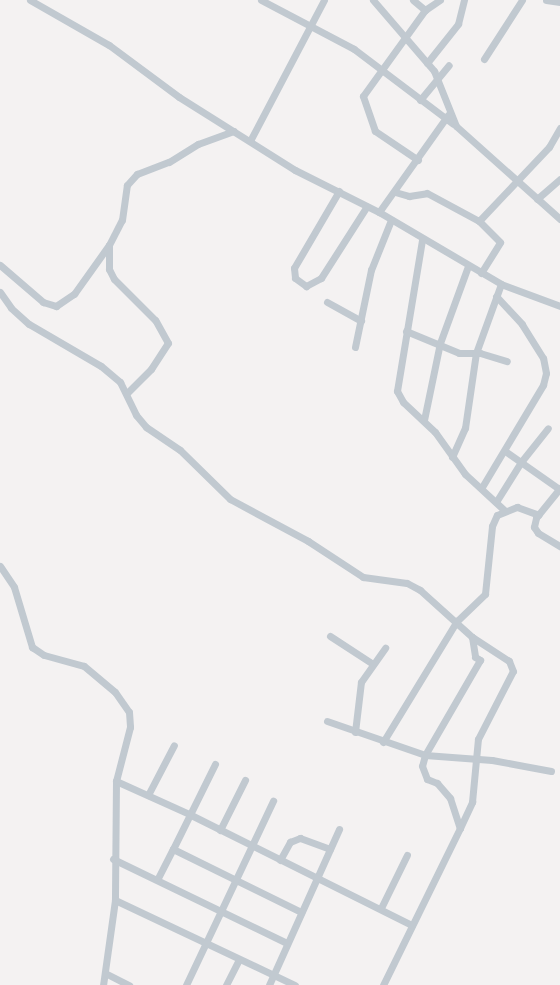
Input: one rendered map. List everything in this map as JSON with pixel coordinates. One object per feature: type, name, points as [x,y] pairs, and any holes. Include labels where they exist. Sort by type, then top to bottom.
[{"type":"street","points":[[30,0],[109,45],[179,97],[295,170],[379,212],[422,240],[501,284],[560,306]]},
{"type":"street","points":[[261,0],[312,24],[354,49],[380,71],[420,100],[448,116],[456,126],[560,219]]},
{"type":"street","points":[[250,141],[324,0]]},
{"type":"street","points":[[372,0],[407,38],[438,79],[448,116],[379,212]]},
{"type":"street","points":[[413,0],[426,10]]},
{"type":"street","points":[[418,160],[372,127],[363,96],[426,10],[440,0]]},
{"type":"street","points":[[427,64],[458,24],[464,0]]},
{"type":"street","points":[[484,59],[522,0]]},
{"type":"street","points":[[546,0],[560,2]]},
{"type":"street","points":[[420,100],[449,65]]},
{"type":"street","points":[[0,265],[43,302],[56,306],[74,294],[109,245],[122,220],[125,192],[132,177],[169,162],[198,144],[234,131]]},
{"type":"street","points":[[479,221],[548,147],[559,132]]},
{"type":"street","points":[[537,199],[560,179]]},
{"type":"street","points":[[339,191],[294,268],[295,278],[306,286],[320,278],[367,206]]},
{"type":"street","points":[[395,192],[409,196],[426,193],[479,221],[500,242],[481,273]]},
{"type":"street","points":[[355,347],[371,270],[391,220]]},
{"type":"street","points":[[422,240],[397,391],[402,402],[424,420],[470,479],[482,487],[504,510]]},
{"type":"street","points":[[109,245],[109,269],[114,279],[155,320],[168,343],[152,369],[128,393]]},
{"type":"street","points":[[424,420],[440,343],[468,266]]},
{"type":"street","points":[[452,457],[465,428],[476,352],[501,284]]},
{"type":"street","points":[[0,292],[17,314],[55,342],[101,366],[128,393],[133,409],[146,427],[180,450],[209,475],[218,488],[248,511],[308,542],[363,577],[407,583],[420,590],[457,621],[472,637],[509,661],[513,668],[478,739],[474,760],[476,779],[472,802],[383,985]]},
{"type":"street","points":[[482,487],[543,385],[546,367],[522,324],[496,296]]},
{"type":"street","points":[[327,302],[361,321]]},
{"type":"street","points":[[406,331],[440,343],[459,353],[476,352],[507,362]]},
{"type":"street","points":[[496,502],[521,462],[548,428]]},
{"type":"street","points":[[505,451],[560,489],[534,523],[536,530],[560,546]]},
{"type":"street","points":[[382,742],[457,621],[485,594],[492,526],[497,515],[504,510],[517,507],[539,515]]},
{"type":"street","points":[[0,566],[14,587],[32,647],[44,655],[84,666],[115,692],[129,712],[130,727],[116,782],[113,859],[115,900],[107,974],[103,985]]},
{"type":"street","points":[[330,636],[373,664]]},
{"type":"street","points":[[460,828],[450,798],[424,772],[426,755],[480,660],[475,657],[472,637]]},
{"type":"street","points":[[355,732],[361,682],[386,648]]},
{"type":"street","points":[[327,721],[382,742],[426,755],[492,760],[552,771]]},
{"type":"street","points":[[148,795],[174,745]]},
{"type":"street","points":[[158,878],[215,764]]},
{"type":"street","points":[[220,830],[245,780]]},
{"type":"street","points":[[116,782],[189,814],[249,846],[381,908],[412,925]]},
{"type":"street","points":[[186,985],[236,881],[249,846],[272,801]]},
{"type":"street","points":[[269,985],[339,829]]},
{"type":"street","points":[[280,860],[295,839],[330,849]]},
{"type":"street","points":[[173,849],[301,912]]},
{"type":"street","points":[[381,908],[407,855]]},
{"type":"street","points":[[113,859],[158,878],[287,943]]},
{"type":"street","points":[[115,900],[206,942],[238,960],[275,974],[294,985]]},
{"type":"street","points":[[226,985],[238,960]]},
{"type":"street","points":[[107,974],[129,985]]}]
